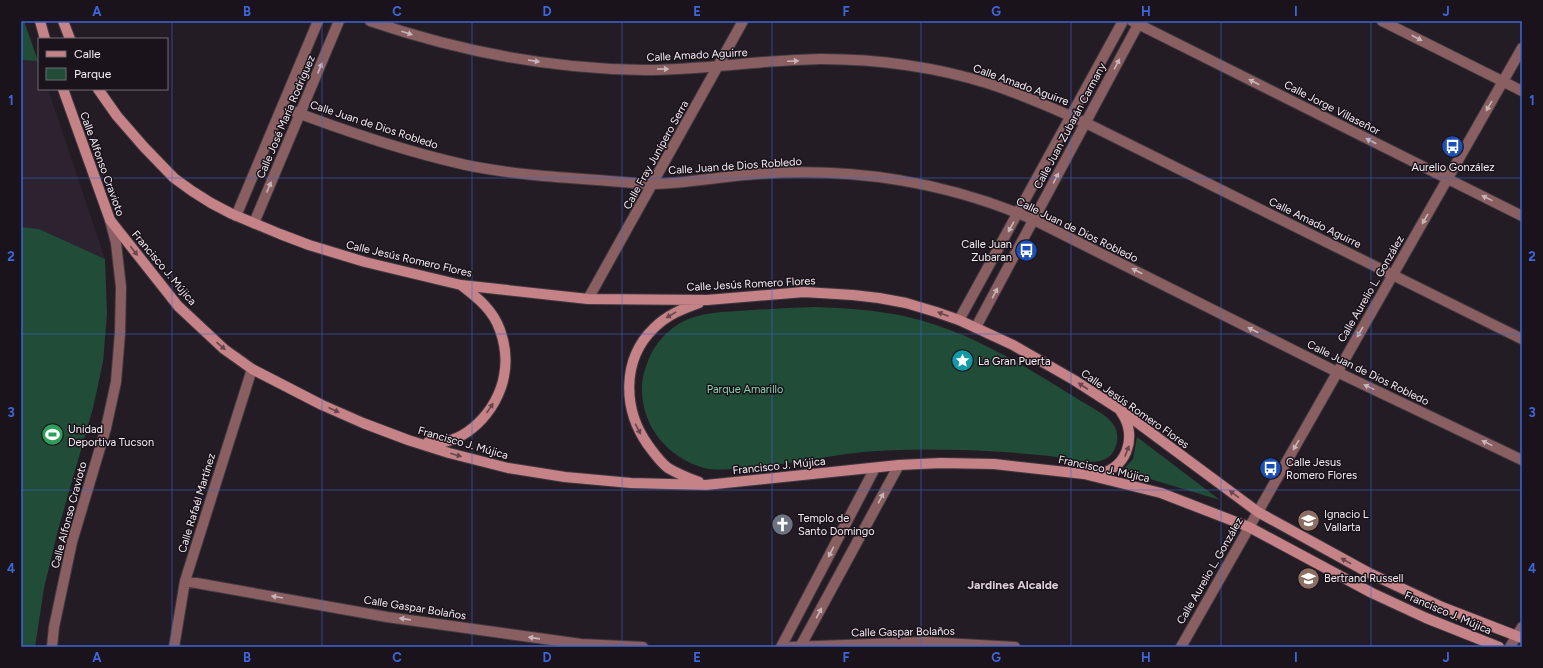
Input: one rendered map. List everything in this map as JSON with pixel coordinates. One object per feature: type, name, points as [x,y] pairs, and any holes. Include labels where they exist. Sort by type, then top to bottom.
[{"type":"street","points":[[40,21],[45,38]]},
{"type":"street","name":"Calle José María Rodríguez","points":[[236,216],[318,21]]},
{"type":"street","name":"Calle José María Rodríguez","points":[[254,223],[339,21]]},
{"type":"street","name":"Calle Amado Aguirre","points":[[370,21],[421,38],[474,50],[534,61],[587,68],[643,70],[820,59],[858,60],[896,64],[962,76],[990,84],[1027,98],[1086,123],[1522,339]]},
{"type":"street","name":"Calle Fray Junípero Serra","points":[[588,299],[654,184],[743,21]]},
{"type":"street","name":"Calle Juan Zubarán Carmany","points":[[959,320],[1123,21]]},
{"type":"street","points":[[1382,21],[1522,91]]},
{"type":"street","name":"Calle Juan Zubarán Carmany","points":[[976,327],[1086,123],[1137,22]]},
{"type":"street","name":"Calle Jorge Villaseñor","points":[[1137,22],[1522,216]]},
{"type":"street","points":[[63,38],[64,23]]},
{"type":"street","points":[[64,23],[70,38]]},
{"type":"street","name":"Calle Aurelio L. González","points":[[1181,647],[1522,48]]},
{"type":"street","name":"Calle Alfonso Cravioto","points":[[52,647],[54,627],[72,542],[106,428],[116,382],[120,333],[121,287],[116,243],[110,220],[63,90]]},
{"type":"street","name":"Calle Jesús Romero Flores","points":[[99,90],[117,116],[159,164],[174,178],[211,203],[236,216],[309,246],[365,262],[461,285],[588,299],[706,300],[804,292],[879,298],[936,312],[959,320],[976,327],[1043,362],[1119,409],[1258,512],[1368,573],[1442,607],[1519,638]]},
{"type":"street","name":"Calle Juan de Dios Robledo","points":[[282,107],[364,137],[414,152],[468,165],[526,174],[654,184],[759,174],[801,172],[840,173],[924,184],[1019,213],[1337,372],[1522,460]]},
{"type":"street","name":"Francisco J. Mújica","points":[[110,220],[178,306],[224,349],[252,369],[322,405],[363,423],[408,440],[480,461],[538,474],[631,483],[706,484],[941,463],[994,464],[1084,474],[1161,493],[1249,527],[1372,593],[1426,618],[1499,647]]},
{"type":"street","points":[[408,440],[440,443],[456,439],[489,411],[501,388],[504,376],[505,351],[500,329],[481,300],[461,285]]},
{"type":"street","points":[[706,300],[681,309],[666,318],[643,342],[635,358],[630,374],[629,393],[635,423],[642,437],[656,456],[668,467],[684,476],[706,484]]},
{"type":"street","name":"Calle Rafaél Martínez","points":[[174,647],[185,581],[252,369]]},
{"type":"street","points":[[1084,474],[1102,474],[1112,470],[1122,461],[1127,452],[1129,445],[1128,427],[1125,418],[1119,409]]},
{"type":"street","points":[[800,647],[899,466]]},
{"type":"street","points":[[781,647],[875,468]]},
{"type":"street","name":"Calle Gaspar Bolaños","points":[[185,581],[441,624],[581,644],[643,647]]},
{"type":"street","points":[[1510,647],[1519,638],[1522,627]]},
{"type":"street","name":"Calle Gaspar Bolaños","points":[[791,647],[926,642],[1015,647]]},
{"type":"shaded area","points":[[21,60],[38,61],[38,90],[48,90],[105,259],[39,229],[21,227]]},
{"type":"green space","points":[[21,21],[24,21],[38,61],[21,60]]},
{"type":"green space","name":"Unidad Deportiva Tucson","points":[[21,227],[39,229],[105,259],[107,314],[103,362],[93,408],[58,530],[44,588],[35,647],[21,647]]},
{"type":"green space","name":"Parque Amarillo","points":[[815,307],[862,310],[908,317],[953,331],[995,350],[1036,373],[1108,418],[1116,429],[1117,440],[1114,451],[1104,460],[1087,462],[1050,456],[962,450],[889,450],[860,452],[769,466],[719,470],[704,468],[691,463],[668,448],[659,438],[646,415],[643,402],[642,384],[645,370],[654,349],[672,328],[684,321],[710,313]]},
{"type":"green space","points":[[1137,437],[1220,500],[1121,472],[1133,459]]},
{"type":"place","name":"Aurelio González","points":[[1453,147]]},
{"type":"place","name":"Calle Juan Zubaran","points":[[1027,250]]},
{"type":"place","name":"La Gran Puerta","points":[[963,361]]},
{"type":"place","name":"Unidad Deportiva Tucson","points":[[53,435]]},
{"type":"place","name":"Calle Jesus Romero Flores","points":[[1271,468]]},
{"type":"place","name":"Ignacio L Vallarta","points":[[1308,520]]},
{"type":"place","name":"Templo de Santo Domingo","points":[[782,524]]},
{"type":"place","name":"Bertrand Russell","points":[[1309,578]]},
{"type":"district","name":"Jardines Alcalde","points":[[1013,585]]}]
